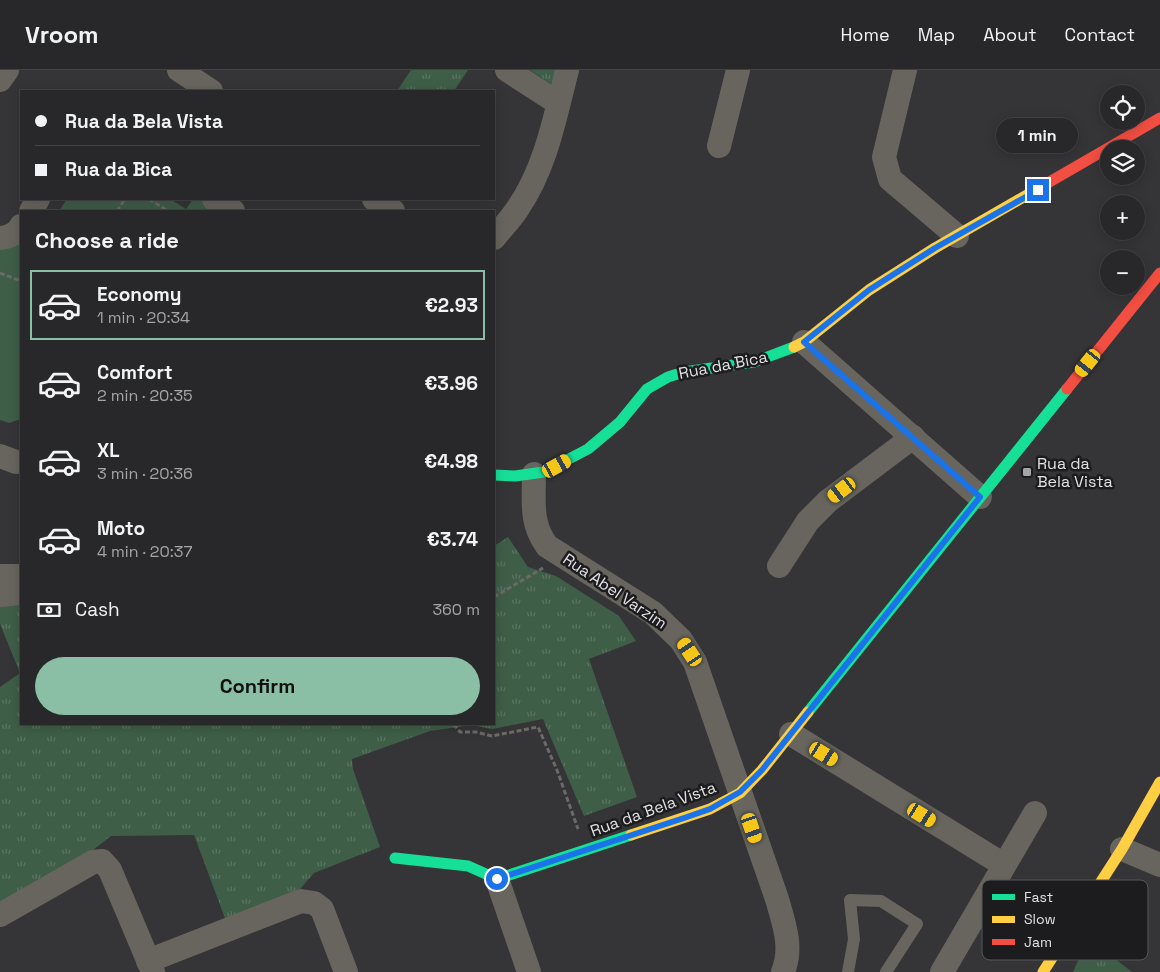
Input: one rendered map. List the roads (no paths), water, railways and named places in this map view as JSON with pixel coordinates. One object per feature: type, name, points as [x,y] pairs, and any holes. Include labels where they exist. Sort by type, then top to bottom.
[{"type":"street","points":[[0,80],[7,70]]},
{"type":"street","points":[[179,70],[209,90]]},
{"type":"street","points":[[507,70],[558,103]]},
{"type":"street","points":[[495,237],[518,208],[550,141],[567,70]]},
{"type":"street","points":[[719,146],[738,70]]},
{"type":"street","points":[[906,70],[884,157],[890,179],[957,236]]},
{"type":"street","name":"Rua da Bica","points":[[495,475],[534,474],[551,469],[588,449],[620,422],[647,389],[668,377],[684,372],[754,362],[804,342],[869,290],[957,236],[1160,118]]},
{"type":"street","points":[[216,200],[231,210]]},
{"type":"street","points":[[376,200],[391,210]]},
{"type":"street","points":[[0,238],[8,237],[20,228]]},
{"type":"street","name":"Rua da Bela Vista","points":[[497,879],[710,809],[740,792],[762,770],[1160,274]]},
{"type":"street","points":[[804,342],[980,497]]},
{"type":"street","points":[[779,566],[808,521],[828,501],[913,438]]},
{"type":"street","name":"Rua Abel Varzim","points":[[534,474],[535,523],[546,546],[653,613],[682,640],[690,652],[700,674],[777,899],[788,937],[787,961],[783,972]]},
{"type":"street","points":[[0,576],[20,576]]},
{"type":"street","points":[[0,595],[20,593]]},
{"type":"street","points":[[791,734],[1004,865]]},
{"type":"street","points":[[1103,880],[1122,850],[1160,782]]},
{"type":"street","points":[[995,880],[1035,813]]},
{"type":"street","points":[[1122,850],[1160,865]]},
{"type":"street","points":[[395,858],[468,866],[497,879],[528,972]]},
{"type":"street","points":[[0,916],[94,862],[102,861],[110,870],[151,967],[301,902],[314,903],[322,910],[346,972]]},
{"type":"street","points":[[942,972],[982,903]]},
{"type":"street","points":[[1043,972],[1051,960]]},
{"type":"lane","points":[[848,972],[854,939],[850,900],[881,901],[917,924],[886,972]]},
{"type":"place","name":"Rua da Bela Vista","points":[[1027,472]]}]
